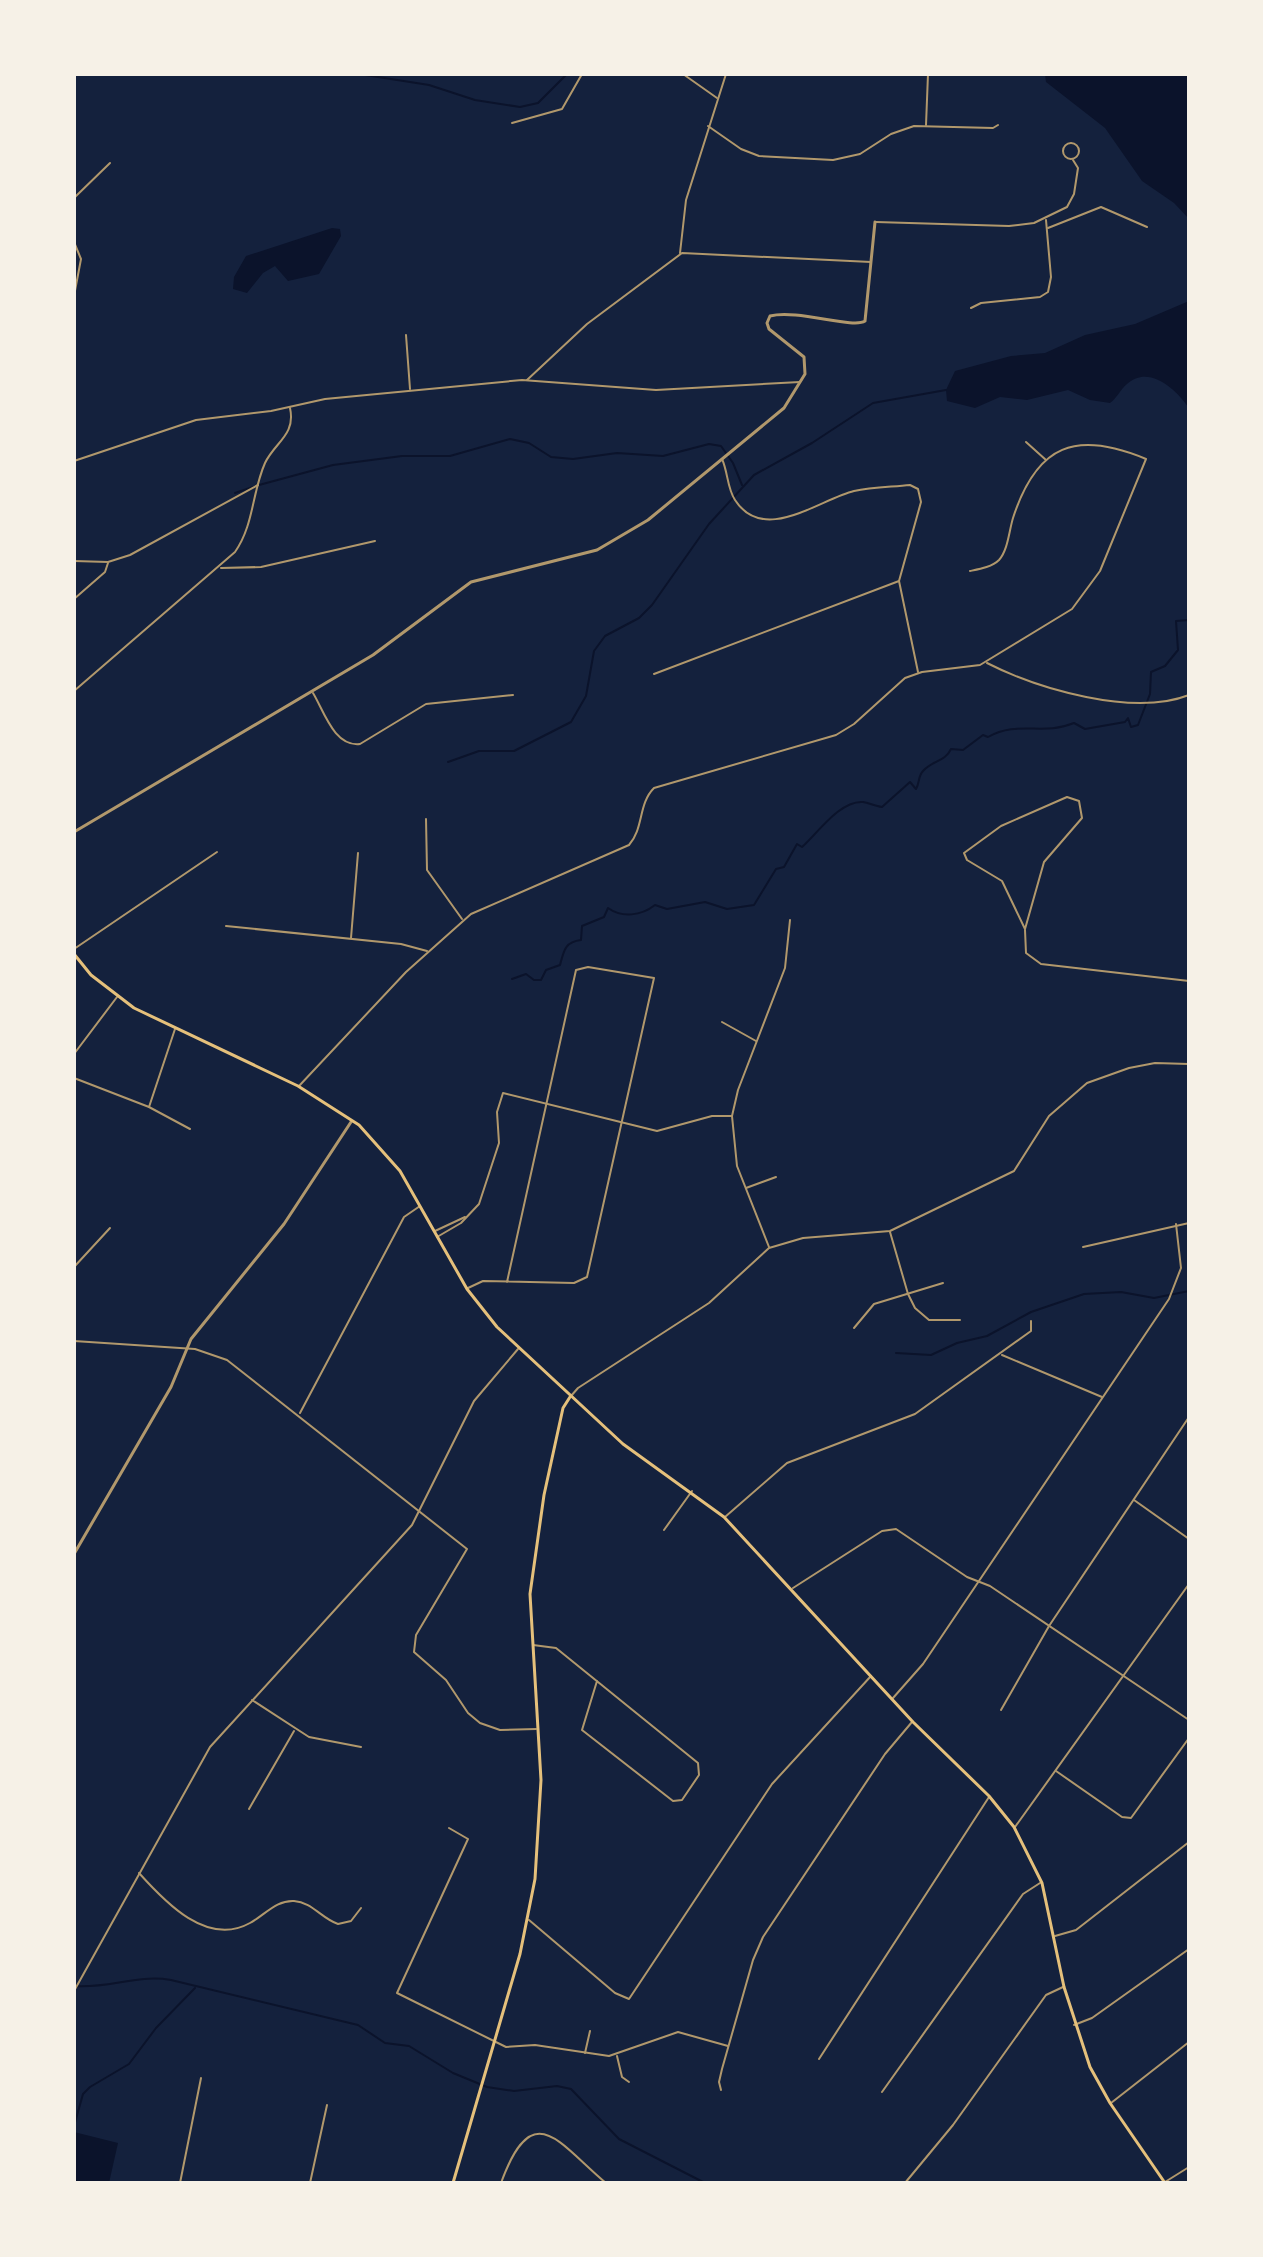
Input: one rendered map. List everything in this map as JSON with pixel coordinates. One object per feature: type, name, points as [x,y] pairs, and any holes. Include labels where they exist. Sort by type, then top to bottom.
[{"type":"main road","points":[[74,952],[91,975],[117,997],[175,1029],[298,1086],[353,1120],[389,1156],[421,1205],[467,1289],[518,1349],[623,1444],[724,1517],[913,1722],[989,1796],[1014,1827],[1042,1883],[1064,1987],[1090,2067],[1110,2103],[1164,2183]]},
{"type":"main road","points":[[453,2183],[528,1919],[540,1825],[539,1728],[530,1588],[544,1495],[563,1408],[570,1397]]},
{"type":"street","points":[[512,123],[562,109],[582,74]]},
{"type":"street","points":[[683,74],[717,98]]},
{"type":"street","points":[[680,254],[686,200],[726,74]]},
{"type":"street","points":[[926,125],[928,74]]},
{"type":"street","points":[[708,126],[754,155],[833,160],[860,154],[897,131],[926,125],[993,128],[998,125]]},
{"type":"street","points":[[74,832],[383,649],[471,582],[592,552],[610,544],[668,505],[784,408],[801,382],[806,371],[804,357],[769,329],[767,319],[775,314],[802,314],[863,324],[869,315],[875,222],[1009,226],[1046,218],[1064,210],[1071,201],[1078,168],[1063,151],[1066,143],[1071,142],[1078,148],[1078,155],[1073,160]]},
{"type":"street","points":[[74,198],[110,163]]},
{"type":"street","points":[[1047,228],[1101,207],[1147,227]]},
{"type":"street","points":[[971,308],[981,303],[1040,297],[1048,292],[1051,277],[1046,218]]},
{"type":"street","points":[[74,242],[81,259],[74,296]]},
{"type":"street","points":[[527,381],[587,324],[680,254],[693,252],[872,262]]},
{"type":"street","points":[[406,335],[410,390]]},
{"type":"street","points":[[74,461],[196,420],[325,399],[527,381],[656,390],[801,382]]},
{"type":"street","points":[[74,691],[220,568],[242,540],[268,458],[290,429],[289,407]]},
{"type":"street","points":[[1026,442],[1046,460]]},
{"type":"street","points":[[298,1086],[463,920],[496,900],[626,847],[638,832],[645,800],[654,788],[836,735],[854,724],[899,682],[919,673],[986,662],[1056,621],[1084,596],[1103,565],[1146,459],[1092,442],[1066,446],[1046,460],[1018,504],[1000,558],[991,565],[970,571]]},
{"type":"street","points":[[722,459],[735,500],[746,511],[764,518],[792,516],[853,491],[910,485],[918,489],[921,502],[899,581],[909,639],[919,673]]},
{"type":"street","points":[[74,561],[108,562],[139,551],[258,485]]},
{"type":"street","points":[[220,568],[261,567],[375,541]]},
{"type":"street","points":[[74,599],[105,572],[108,562]]},
{"type":"street","points":[[654,674],[899,581]]},
{"type":"street","points":[[986,662],[1108,701],[1169,700],[1189,695]]},
{"type":"street","points":[[312,692],[341,740],[352,745],[360,744],[426,704],[513,695]]},
{"type":"street","points":[[1025,929],[1002,881],[968,861],[964,853],[1001,826],[1062,798],[1074,798],[1082,805],[1082,818],[1044,862],[1025,929],[1026,953],[1041,964],[1189,981]]},
{"type":"street","points":[[426,819],[427,870],[463,920]]},
{"type":"street","points":[[74,952],[217,852]]},
{"type":"street","points":[[351,938],[358,853]]},
{"type":"street","points":[[769,1248],[733,1148],[732,1116],[785,968],[790,920]]},
{"type":"street","points":[[226,926],[414,946],[428,952]]},
{"type":"street","points":[[467,1289],[483,1281],[507,1282],[574,1283],[587,1277],[654,978],[578,968],[507,1282]]},
{"type":"street","points":[[74,1054],[117,997]]},
{"type":"street","points":[[722,1022],[757,1042]]},
{"type":"street","points":[[149,1107],[175,1029]]},
{"type":"street","points":[[570,1397],[578,1388],[709,1303],[769,1248],[803,1238],[890,1231],[1014,1171],[1049,1116],[1087,1083],[1129,1068],[1155,1063],[1189,1064]]},
{"type":"street","points":[[74,1078],[149,1107],[190,1129]]},
{"type":"street","points":[[437,1237],[461,1223],[479,1204],[499,1145],[497,1112],[503,1093],[622,1124],[662,1131],[712,1116],[732,1116]]},
{"type":"street","points":[[74,1554],[171,1387],[186,1350],[201,1325],[284,1224],[353,1120]]},
{"type":"street","points":[[745,1188],[776,1177]]},
{"type":"street","points":[[300,1414],[404,1217],[421,1205]]},
{"type":"street","points":[[434,1231],[457,1218],[466,1217]]},
{"type":"street","points":[[457,1218],[461,1223]]},
{"type":"street","points":[[1083,1247],[1189,1223]]},
{"type":"street","points":[[892,1699],[923,1664],[1173,1291],[1182,1258],[1176,1224]]},
{"type":"street","points":[[74,1267],[110,1228]]},
{"type":"street","points":[[890,1231],[915,1308],[929,1320],[960,1320]]},
{"type":"street","points":[[854,1328],[874,1304],[943,1283]]},
{"type":"street","points":[[724,1517],[787,1463],[915,1414],[1031,1331],[1031,1321]]},
{"type":"street","points":[[74,1341],[186,1350],[227,1360],[300,1414],[467,1549],[416,1635],[414,1652],[446,1680],[468,1713],[480,1723],[500,1730],[539,1728]]},
{"type":"street","points":[[74,1991],[210,1747],[397,1544],[421,1512],[474,1401],[518,1349]]},
{"type":"street","points":[[1001,1355],[1102,1397]]},
{"type":"street","points":[[1001,1710],[1049,1626],[1189,1417]]},
{"type":"street","points":[[664,1530],[692,1491]]},
{"type":"street","points":[[1133,1499],[1189,1539]]},
{"type":"street","points":[[792,1589],[882,1531],[893,1528],[978,1582],[990,1586],[1189,1720]]},
{"type":"street","points":[[1014,1827],[1189,1584]]},
{"type":"street","points":[[532,1645],[553,1646],[597,1681],[698,1763],[699,1775],[682,1800],[673,1801],[582,1730],[597,1681]]},
{"type":"street","points":[[528,1919],[615,1993],[629,1999],[772,1784],[871,1676]]},
{"type":"street","points":[[251,1699],[295,1730],[317,1740],[361,1747]]},
{"type":"street","points":[[721,2090],[719,2082],[728,2046],[753,1960],[763,1937],[885,1754],[913,1722]]},
{"type":"street","points":[[249,1809],[295,1730]]},
{"type":"street","points":[[1055,1770],[1125,1818],[1131,1818],[1189,1738]]},
{"type":"street","points":[[819,2059],[989,1796]]},
{"type":"street","points":[[449,1828],[468,1839],[397,1993],[506,2047],[535,2045],[585,2054],[617,2055],[674,2032],[728,2046]]},
{"type":"street","points":[[1054,1936],[1076,1930],[1189,1842]]},
{"type":"street","points":[[138,1872],[178,1910],[219,1930],[240,1928],[283,1902],[300,1902],[338,1924],[351,1921],[361,1908]]},
{"type":"street","points":[[882,2092],[1023,1894],[1042,1883]]},
{"type":"street","points":[[1074,2025],[1092,2018],[1189,1949]]},
{"type":"street","points":[[905,2183],[953,2125],[1046,1995],[1064,1987]]},
{"type":"street","points":[[585,2054],[590,2031]]},
{"type":"street","points":[[1110,2103],[1189,2042]]},
{"type":"street","points":[[617,2055],[622,2077],[629,2082]]},
{"type":"street","points":[[180,2183],[201,2078]]},
{"type":"street","points":[[310,2183],[327,2105]]},
{"type":"street","points":[[501,2183],[515,2149],[524,2139],[541,2133],[561,2141],[606,2183]]},
{"type":"street","points":[[1164,2183],[1189,2167]]},
{"type":"water","points":[[1045,74],[1189,74],[1189,219],[1174,203],[1142,181],[1105,128],[1046,82]]},
{"type":"water","points":[[332,228],[340,229],[341,236],[319,274],[288,281],[275,266],[263,273],[247,293],[233,289],[234,277],[246,256]]},
{"type":"water","points":[[1189,301],[1189,408],[1177,393],[1161,381],[1144,377],[1127,384],[1110,403],[1090,400],[1068,390],[1027,400],[1000,397],[975,408],[947,401],[946,390],[955,371],[1011,356],[1045,353],[1085,335],[1135,324]]},
{"type":"water","points":[[74,2132],[118,2143],[109,2183],[74,2183]]},
{"type":"waterway","points":[[359,74],[429,85],[475,100],[520,107],[538,103],[567,74]]},
{"type":"waterway","points":[[448,762],[479,751],[514,751],[571,722],[586,696],[594,651],[605,636],[639,618],[652,605],[709,524],[754,475],[812,443],[873,403],[946,390]]},
{"type":"waterway","points":[[259,485],[333,465],[402,456],[450,456],[510,439],[529,443],[551,457],[573,459],[617,453],[663,456],[709,444],[721,446],[733,463],[742,485]]},
{"type":"waterway","points":[[235,493],[253,487]]},
{"type":"waterway","points":[[1189,606],[1189,613]]},
{"type":"waterway","points":[[512,979],[526,974],[534,980],[541,980],[546,970],[560,965],[568,945],[581,940],[582,926],[604,917],[608,908],[632,914],[644,912],[655,905],[667,909],[705,902],[727,909],[754,905],[776,869],[784,867],[797,844],[802,847],[846,806],[863,802],[882,807],[910,782],[916,789],[923,771],[946,756],[951,749],[963,750],[983,735],[988,737],[1010,729],[1063,727],[1074,723],[1085,729],[1125,722],[1128,718],[1131,727],[1138,725],[1150,694],[1151,672],[1165,666],[1178,650],[1176,621],[1189,620]]},
{"type":"waterway","points":[[896,1353],[931,1355],[957,1343],[987,1336],[1031,1312],[1084,1294],[1121,1292],[1154,1298],[1189,1291]]},
{"type":"waterway","points":[[74,1986],[146,1979],[171,1980],[358,2025],[385,2043],[409,2046],[453,2073],[487,2087],[514,2091],[557,2086],[571,2089],[619,2139],[705,2183]]},
{"type":"waterway","points":[[74,2126],[83,2094],[129,2064],[156,2028],[195,1988]]}]
